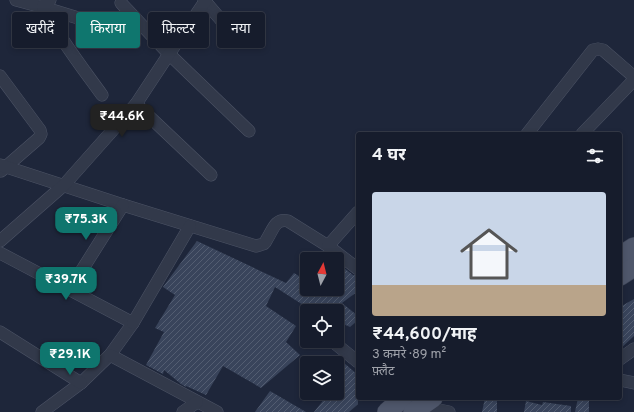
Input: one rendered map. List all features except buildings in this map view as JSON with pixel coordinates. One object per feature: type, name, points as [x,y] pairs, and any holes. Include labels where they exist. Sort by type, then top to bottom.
[{"type":"main road","points":[[622,255],[634,247]]},
{"type":"main road","points":[[622,275],[634,267]]},
{"type":"main road","points":[[387,412],[402,400]]},
{"type":"street","points":[[16,0],[46,3],[76,16]]},
{"type":"street","points":[[0,241],[64,185],[136,104],[205,0],[217,15]]},
{"type":"street","points":[[46,3],[54,28],[102,95]]},
{"type":"street","points":[[122,3],[169,54],[249,131]]},
{"type":"street","points":[[528,132],[593,50],[603,50],[632,75],[633,79],[631,83],[584,132]]},
{"type":"street","points":[[1,79],[40,130],[41,134],[2,168]]},
{"type":"street","points":[[136,104],[211,175]]},
{"type":"street","points":[[2,168],[64,185],[256,246],[266,242],[276,223],[283,220],[288,221],[328,246],[356,267]]},
{"type":"street","points":[[70,289],[123,205]]},
{"type":"street","points":[[328,246],[356,216]]},
{"type":"street","points":[[42,412],[81,383],[110,355],[133,323],[190,226]]},
{"type":"street","points":[[0,253],[133,323]]},
{"type":"street","points":[[0,332],[81,383]]},
{"type":"street","points":[[341,348],[356,360]]},
{"type":"street","points":[[622,358],[634,349]]},
{"type":"street","points":[[110,355],[217,412]]},
{"type":"street","points":[[622,380],[634,383]]},
{"type":"street","points":[[182,412],[197,402]]},
{"type":"street","points":[[422,405],[449,412]]}]
